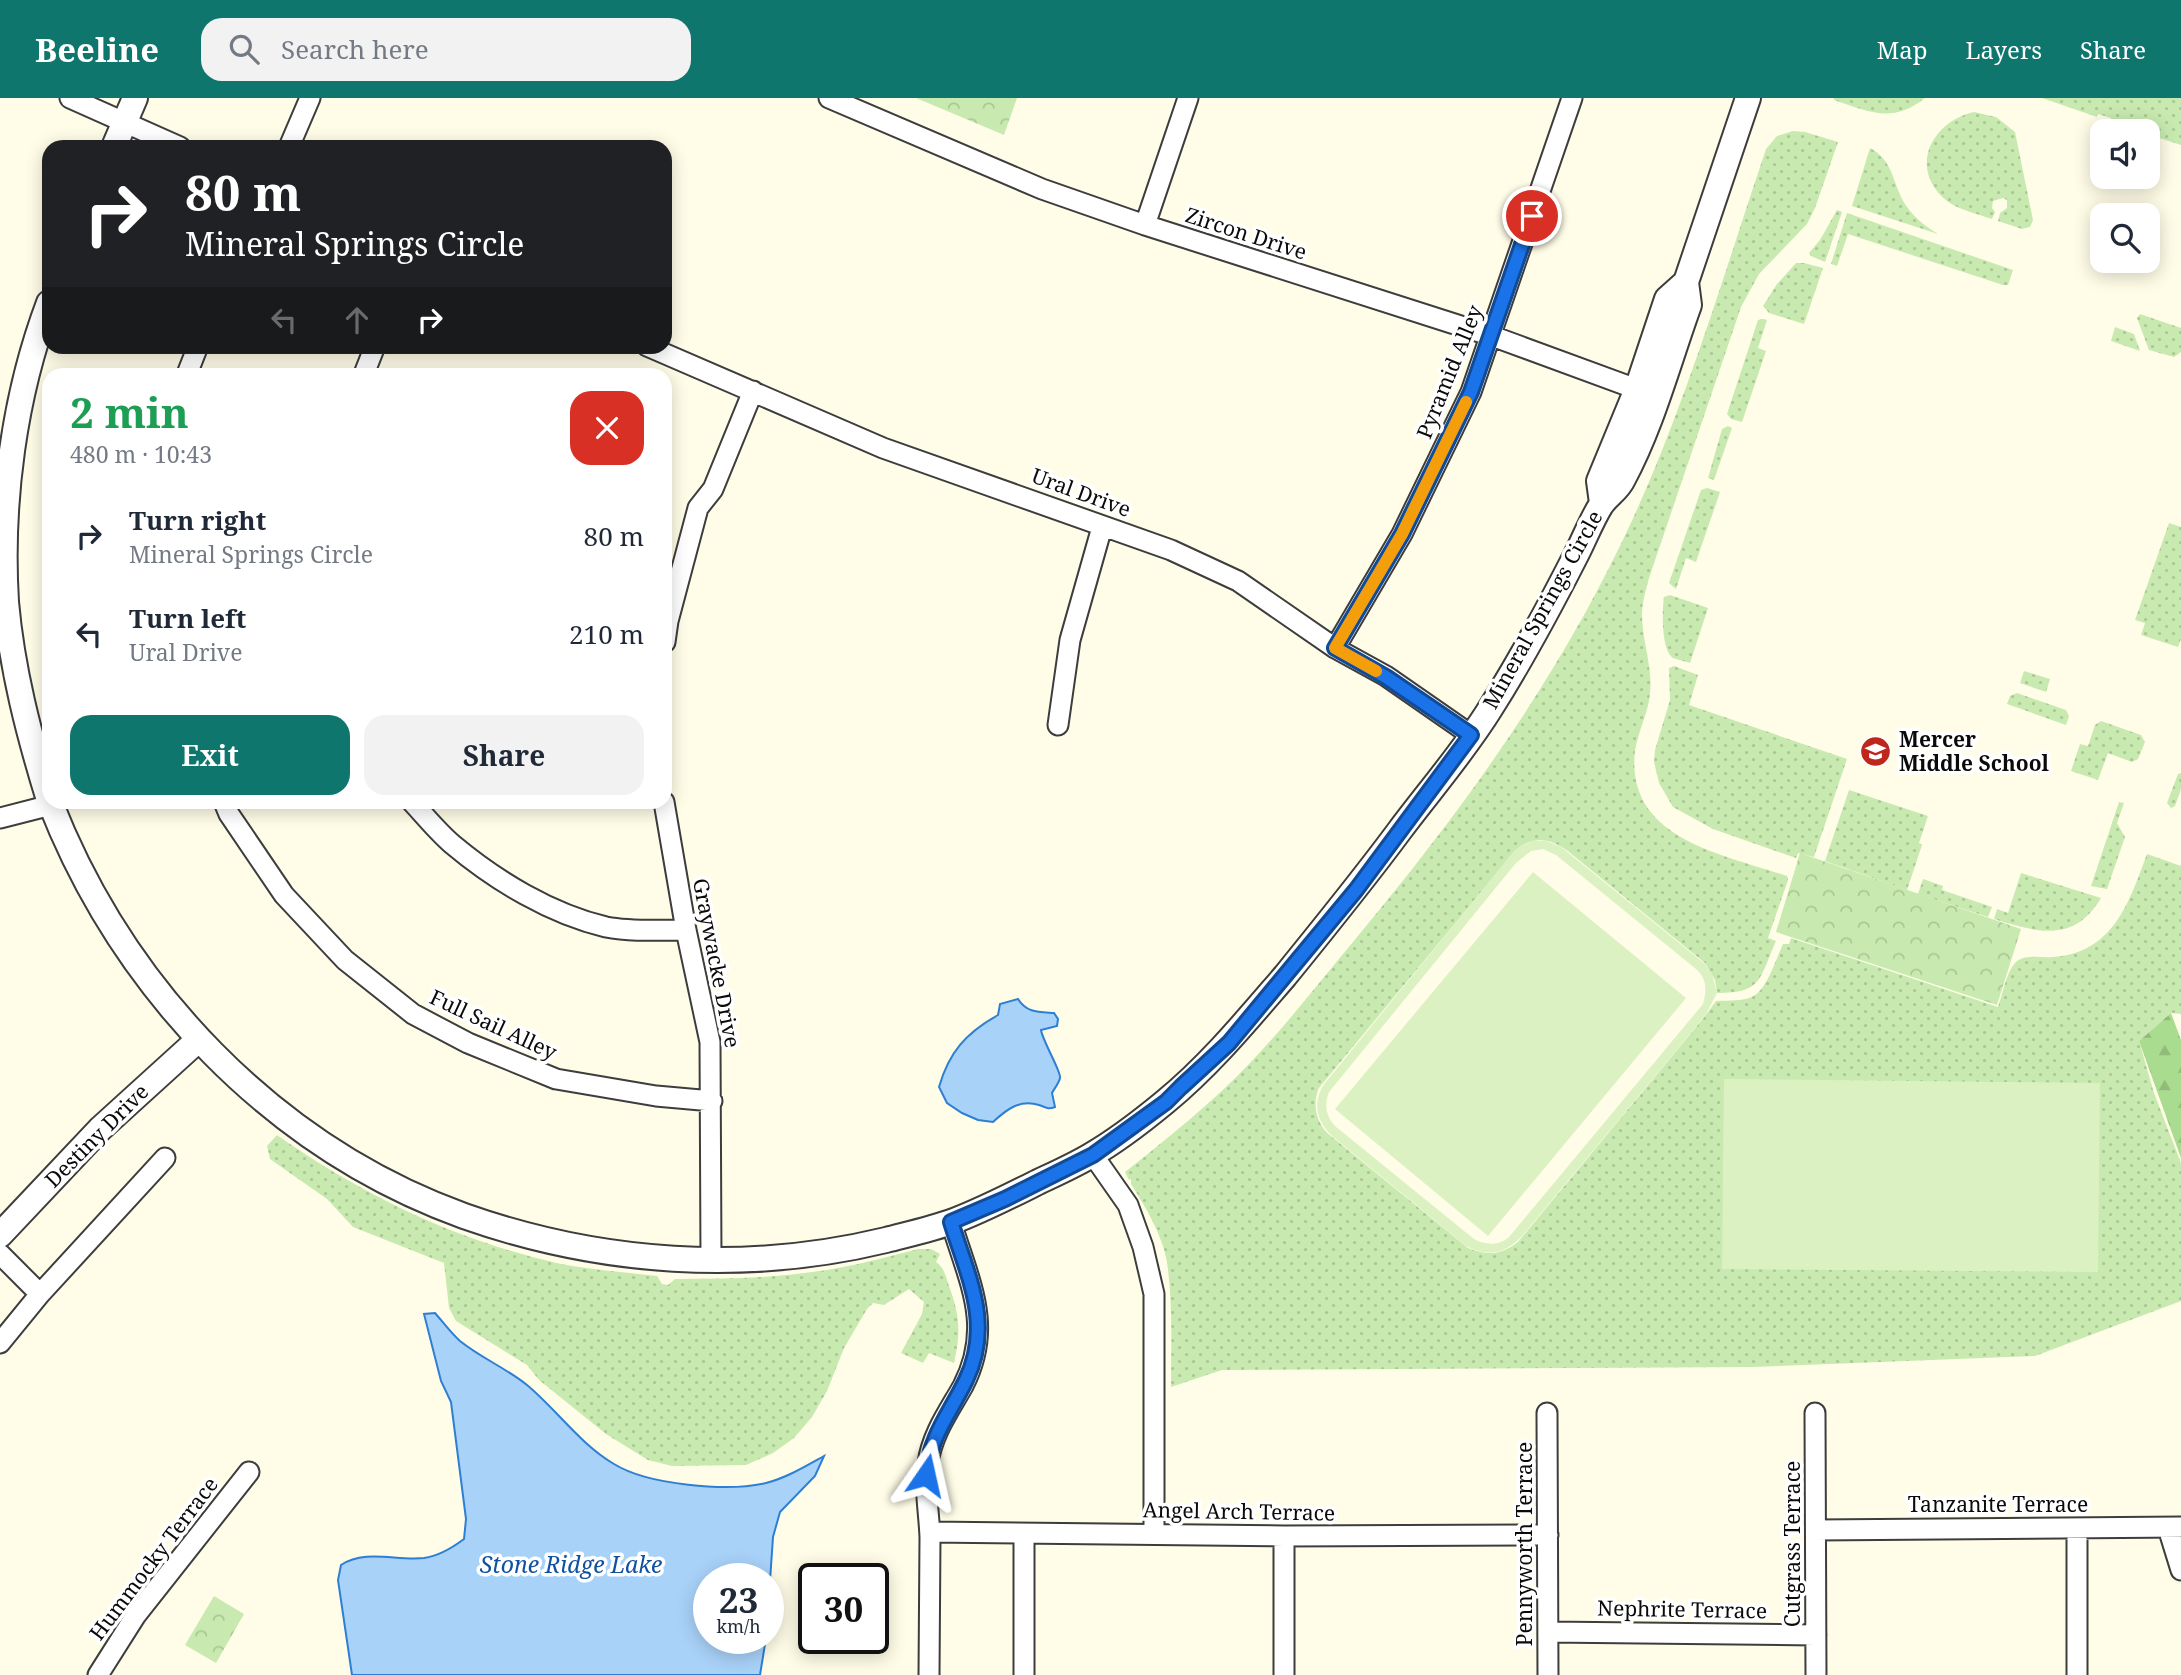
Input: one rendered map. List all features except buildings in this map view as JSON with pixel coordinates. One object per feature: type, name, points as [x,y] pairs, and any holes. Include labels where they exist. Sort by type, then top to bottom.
[{"type":"street","points":[[70,98],[165,140]]},
{"type":"street","points":[[117,140],[135,98]]},
{"type":"street","points":[[292,140],[310,98]]},
{"type":"street","name":"Zircon Drive","points":[[829,98],[1042,189],[1145,225],[1492,336],[1646,393]]},
{"type":"street","points":[[1145,225],[1188,98]]},
{"type":"street","name":"Pyramid Alley","points":[[1335,648],[1402,534],[1471,392],[1572,98]]},
{"type":"street","name":"Mineral Springs Circle","points":[[53,809],[68,845],[108,920],[138,966],[198,1040],[259,1096],[337,1154],[380,1179],[439,1207],[542,1240],[621,1255],[666,1260],[711,1261],[799,1256],[854,1248],[951,1222],[1005,1199],[1093,1155],[1166,1102],[1229,1043],[1356,890],[1489,711],[1602,503],[1599,481],[1646,393],[1667,299],[1686,282],[1748,98]]},
{"type":"street","name":"Mineral Springs Circle","points":[[42,325],[22,387],[13,439],[5,507],[4,567],[10,643],[31,742],[42,777]]},
{"type":"street","name":"Ural Drive","points":[[666,354],[883,448],[1171,550],[1238,582],[1471,735]]},
{"type":"street","points":[[672,606],[698,508],[713,489],[753,391]]},
{"type":"street","points":[[1058,725],[1070,640],[1102,527]]},
{"type":"street","points":[[0,818],[42,805]]},
{"type":"street","name":"Full Sail Alley","points":[[227,809],[284,895],[345,960],[413,1014],[468,1044],[556,1079],[656,1096],[712,1101]]},
{"type":"street","points":[[418,809],[451,844],[505,882],[551,908],[605,926],[635,930],[686,930]]},
{"type":"street","name":"Graywacke Drive","points":[[665,809],[686,930],[710,1042],[711,1261]]},
{"type":"street","name":"Destiny Drive","points":[[0,1235],[100,1129],[198,1040]]},
{"type":"street","points":[[1093,1155],[1128,1205],[1143,1247],[1154,1294],[1154,1534]]},
{"type":"street","points":[[0,1343],[40,1294],[165,1158]]},
{"type":"street","points":[[929,1675],[930,1532],[926,1475],[932,1444],[966,1379],[976,1353],[978,1338],[978,1309],[951,1222]]},
{"type":"street","points":[[0,1254],[40,1294]]},
{"type":"street","name":"Pennyworth Terrace","points":[[1547,1413],[1548,1675]]},
{"type":"street","name":"Cutgrass Terrace","points":[[1815,1413],[1816,1675]]},
{"type":"street","name":"Hummocky Terrace","points":[[104,1673],[136,1615],[249,1472]]},
{"type":"street","points":[[2174,1527],[2181,1570]]},
{"type":"street","name":"Tanzanite Terrace","points":[[1816,1530],[2174,1527]]},
{"type":"street","points":[[2077,1528],[2077,1675]]},
{"type":"street","name":"Angel Arch Terrace","points":[[930,1532],[1284,1536],[1548,1535]]},
{"type":"street","points":[[1024,1534],[1024,1675]]},
{"type":"street","points":[[1284,1536],[1284,1675]]},
{"type":"street","name":"Nephrite Terrace","points":[[1548,1632],[1816,1635]]},
{"type":"green space","points":[[916,98],[1017,98],[1004,135]]},
{"type":"green space","points":[[1834,98],[1925,98],[1902,111],[1881,113]]},
{"type":"green space","points":[[2042,98],[2181,98],[2181,145],[2160,138],[2160,119],[2111,119],[2098,114],[2097,117]]},
{"type":"green space","points":[[1974,112],[1996,117],[2015,132],[2033,220],[2030,227],[2022,229],[1998,221],[2000,213],[2007,208],[2007,200],[2003,198],[1993,201],[1992,208],[1995,212],[1992,219],[1957,207],[1935,189],[1927,162],[1929,149],[1946,126],[1959,117]]},
{"type":"green space","points":[[1793,131],[1838,142],[1807,224],[1759,274],[1741,307],[1649,578],[1642,615],[1650,694],[1635,751],[1636,781],[1646,805],[1662,823],[1683,838],[1708,850],[1787,876],[1788,880],[1768,938],[1776,941],[1762,974],[1751,987],[1717,993],[1715,980],[1705,963],[1569,852],[1548,841],[1528,843],[1514,852],[1319,1088],[1316,1100],[1318,1117],[1326,1132],[1468,1248],[1488,1253],[1500,1252],[1518,1242],[1716,1001],[1746,999],[1759,991],[1768,979],[1783,944],[1789,944],[1791,938],[1998,1007],[2007,977],[2016,962],[2029,957],[2053,957],[2074,953],[2104,936],[2125,907],[2147,854],[2181,866],[2181,1014],[2171,1013],[2139,1041],[2154,1093],[2181,1163],[2181,1301],[2035,1356],[1753,1367],[1222,1370],[1171,1387],[1171,1309],[1165,1252],[1148,1212],[1125,1172],[1220,1092],[1293,1014],[1440,833],[1546,680],[1608,571],[1654,470],[1705,333],[1766,149],[1777,136]]},
{"type":"green space","points":[[1870,148],[1887,164],[1909,210],[1938,234],[1852,206]]},
{"type":"green space","points":[[1837,210],[1842,212],[1825,262],[1809,253],[1820,240]]},
{"type":"green space","points":[[1847,213],[2013,270],[2008,285],[1848,234],[1837,266],[1831,264]]},
{"type":"green space","points":[[1796,263],[1823,268],[1804,324],[1769,313],[1763,306],[1777,284]]},
{"type":"green space","points":[[2140,314],[2181,328],[2181,352],[2174,357],[2149,350],[2137,318]]},
{"type":"green space","points":[[1758,320],[1767,320],[1758,348],[1766,351],[1742,422],[1731,419],[1727,414]]},
{"type":"green space","points":[[2115,327],[2134,334],[2140,351],[2111,341]]},
{"type":"green space","points":[[1728,426],[1732,428],[1714,480],[1708,478],[1722,429]]},
{"type":"green space","points":[[1707,488],[1720,492],[1696,562],[1686,558],[1676,589],[1669,583],[1701,490]]},
{"type":"green space","points":[[2169,523],[2181,527],[2181,639],[2178,647],[2141,635],[2145,623],[2135,620]]},
{"type":"green space","points":[[1670,595],[1708,608],[1690,663],[1673,658],[1666,647],[1663,603],[1664,597]]},
{"type":"green space","points":[[1674,666],[1698,675],[1689,705],[1847,759],[1814,857],[1798,853],[1796,858],[1713,829],[1673,807],[1659,783],[1654,762],[1670,700],[1669,668]]},
{"type":"green space","points":[[2024,671],[2050,679],[2046,692],[2020,683]]},
{"type":"green space","points":[[2017,693],[2066,710],[2069,716],[2066,725],[2007,704],[2010,696]]},
{"type":"green space","points":[[2101,721],[2141,735],[2145,742],[2138,759],[2132,762],[2108,753],[2098,780],[2071,771],[2080,744],[2088,746],[2095,725]]},
{"type":"green space","points":[[2181,773],[2181,789],[2175,806],[2171,808],[2167,803],[2178,774]]},
{"type":"green space","points":[[1849,790],[1928,816],[1919,843],[1922,845],[1907,890],[1825,861]]},
{"type":"green space","points":[[2119,802],[2124,803],[2117,823],[2125,837],[2107,889],[2091,886]]},
{"type":"green space","points":[[1533,841],[1546,841],[1560,846],[1705,964],[1712,974],[1717,993],[1705,1016],[1523,1235],[1504,1250],[1489,1253],[1466,1246],[1332,1136],[1322,1124],[1317,1104],[1325,1083],[1519,847]],"holes":[[[1543,849],[1556,855],[1696,969],[1704,981],[1704,999],[1703,1004],[1509,1237],[1501,1242],[1487,1243],[1474,1239],[1335,1126],[1326,1106],[1329,1092],[1516,863],[1531,851]]]},
{"type":"green space","points":[[1800,853],[2021,929],[1997,1005],[1776,932]]},
{"type":"green space","points":[[1533,872],[1686,998],[1488,1236],[1335,1109]]},
{"type":"green space","points":[[2021,873],[2101,898],[2079,923],[2053,931],[2025,928],[1994,919],[1997,909],[2008,913]]},
{"type":"green space","points":[[1923,879],[1943,886],[1942,890],[1992,907],[1988,917],[1918,894]]},
{"type":"green space","points":[[2171,1013],[2181,1040],[2181,1158],[2139,1041]]},
{"type":"green space","points":[[1724,1079],[2100,1083],[2098,1272],[1722,1269]]},
{"type":"green space","points":[[277,1135],[343,1178],[448,1229],[485,1243],[561,1264],[657,1276],[662,1284],[668,1285],[675,1279],[797,1274],[858,1264],[918,1249],[931,1249],[940,1254],[936,1262],[946,1276],[957,1315],[958,1342],[954,1363],[929,1353],[923,1363],[901,1353],[922,1314],[924,1302],[909,1289],[884,1305],[873,1303],[867,1309],[844,1348],[827,1391],[812,1417],[794,1438],[773,1453],[746,1465],[672,1466],[648,1460],[606,1434],[539,1380],[527,1365],[456,1321],[449,1308],[444,1263],[353,1227],[327,1199],[270,1159],[267,1146]]},
{"type":"green space","points":[[214,1596],[244,1614],[216,1663],[185,1645]]},
{"type":"water","points":[[1018,999],[1029,1009],[1054,1013],[1058,1019],[1057,1026],[1041,1030],[1060,1075],[1052,1093],[1055,1107],[1025,1103],[1008,1110],[993,1122],[978,1120],[947,1103],[939,1087],[948,1064],[968,1036],[998,1015],[1000,1004]]},
{"type":"water","name":"Stone Ridge Lake","points":[[435,1313],[460,1341],[527,1385],[590,1447],[629,1471],[688,1485],[750,1486],[781,1478],[824,1456],[815,1476],[780,1512],[773,1537],[771,1563],[693,1563],[693,1654],[763,1654],[760,1675],[352,1675],[338,1580],[341,1565],[350,1560],[370,1557],[430,1557],[464,1539],[466,1519],[451,1402],[441,1381],[424,1314]]},
{"type":"slow traffic","points":[[1376,671],[1335,648],[1402,534],[1466,402]]},
{"type":"place","name":"Mercer Middle School","points":[[1876,752]]},
{"type":"route","points":[[926,1475],[932,1444],[972,1366],[978,1338],[978,1309],[951,1222],[1005,1199],[1093,1155],[1166,1102],[1229,1043],[1356,890],[1471,735],[1386,677],[1335,648],[1402,534],[1471,392],[1532,216]]}]
